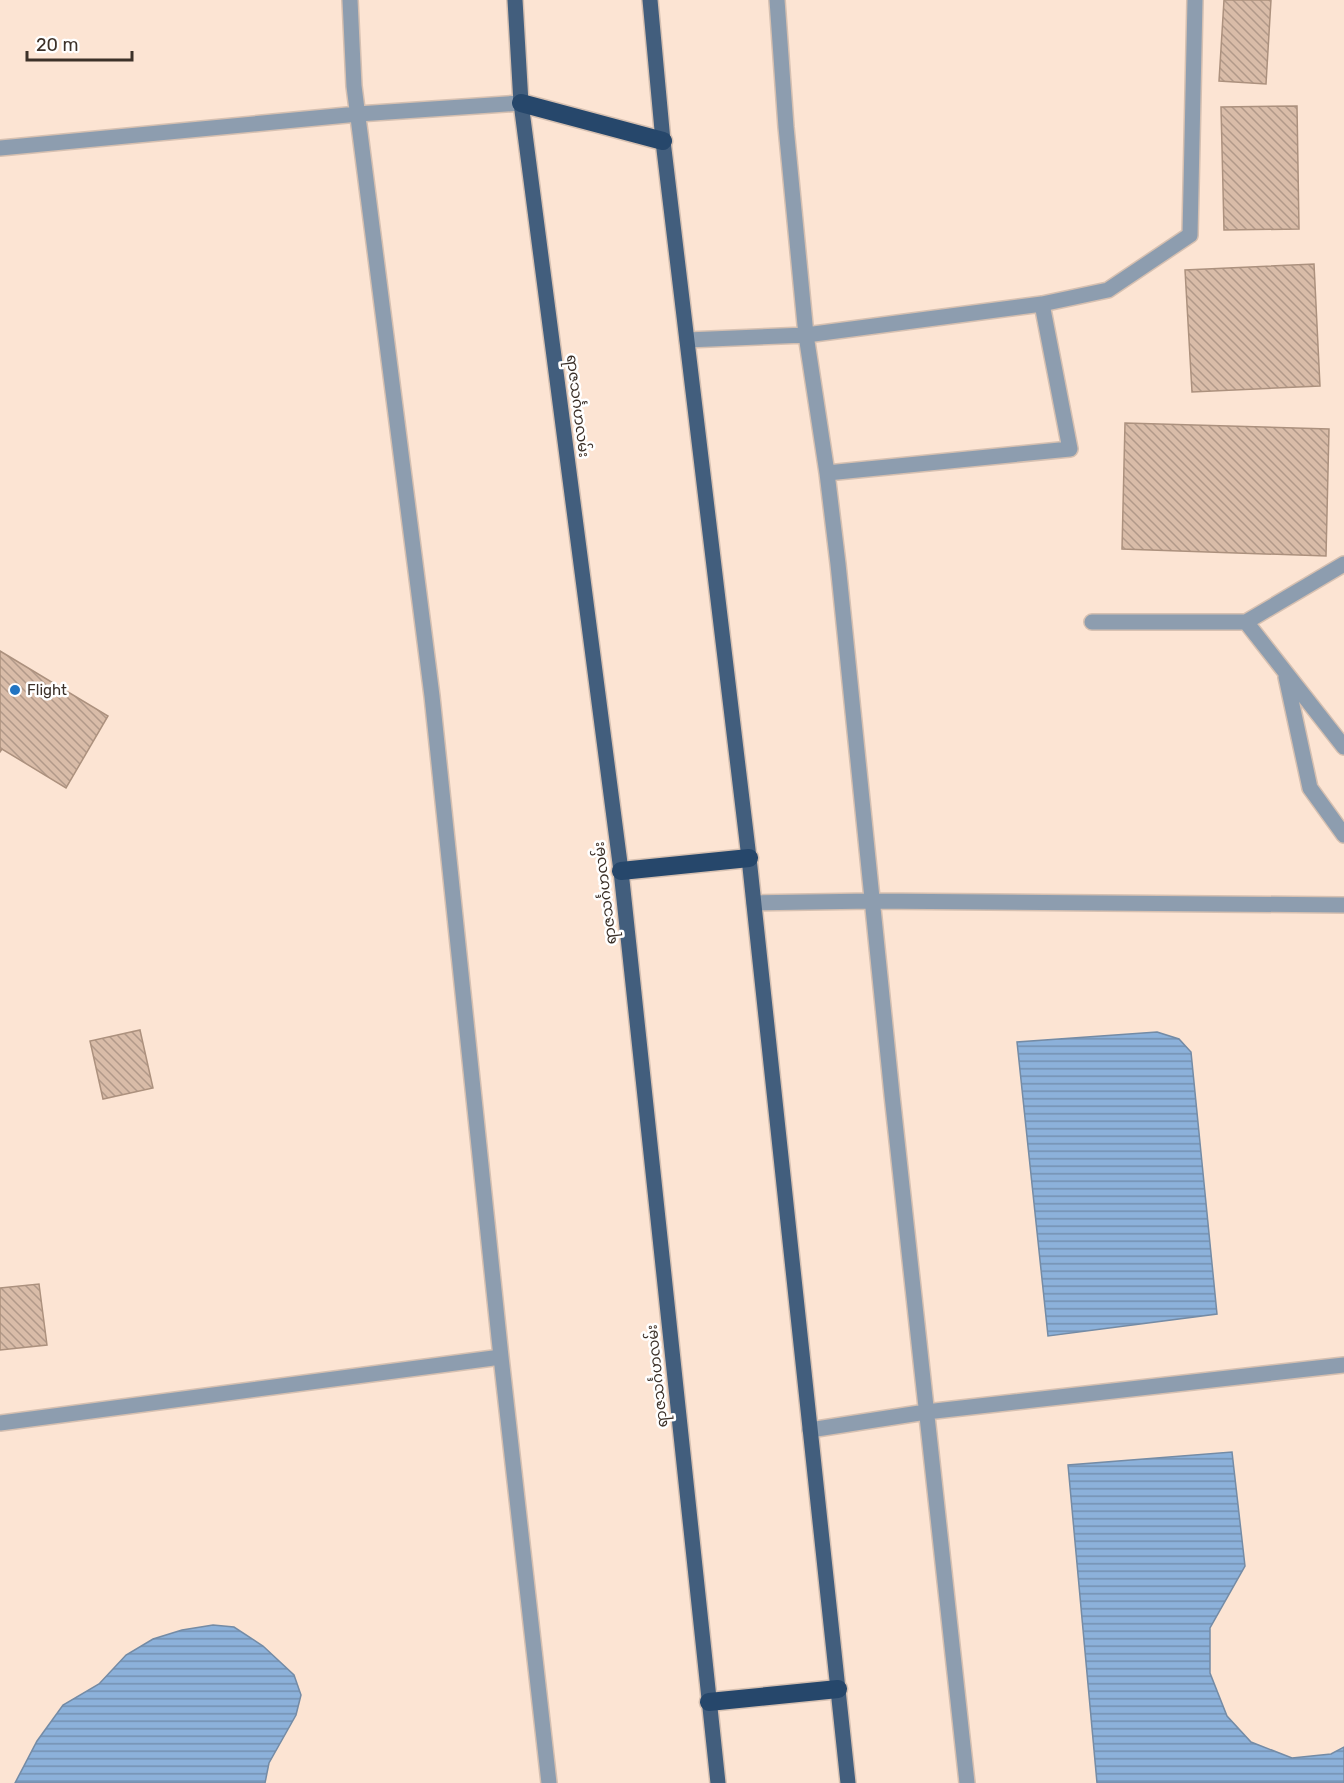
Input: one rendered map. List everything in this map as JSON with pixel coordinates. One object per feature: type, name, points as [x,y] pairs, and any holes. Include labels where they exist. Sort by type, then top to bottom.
[{"type":"highway","points":[[521,103],[663,141]]},
{"type":"highway","points":[[621,871],[749,858]]},
{"type":"highway","points":[[709,1702],[838,1689]]},
{"type":"main road","name":"ရာဇသင်္ဂဟလမ်း","points":[[514,0],[521,103],[621,871],[718,1783]]},
{"type":"main road","points":[[650,0],[663,141],[754,903],[848,1783]]},
{"type":"street","points":[[350,0],[354,86],[432,696],[501,1357],[549,1783]]},
{"type":"street","points":[[777,0],[786,127],[806,334],[827,473],[967,1783]]},
{"type":"street","points":[[687,340],[806,334],[1042,304],[1108,290],[1190,235],[1195,0]]},
{"type":"street","points":[[0,148],[358,114],[521,103]]},
{"type":"street","points":[[827,473],[1070,449],[1042,304]]},
{"type":"street","points":[[1092,622],[1246,622],[1344,564]]},
{"type":"street","points":[[1246,622],[1344,747]]},
{"type":"street","points":[[1284,671],[1310,788],[1344,835]]},
{"type":"street","points":[[754,903],[872,901],[1344,905]]},
{"type":"street","points":[[0,1422],[501,1357]]},
{"type":"street","points":[[810,1430],[926,1412],[1344,1365]]},
{"type":"water","points":[[1157,1032],[1179,1039],[1191,1052],[1217,1314],[1048,1336],[1017,1042]]},
{"type":"water","points":[[1232,1452],[1245,1566],[1210,1628],[1210,1673],[1227,1716],[1251,1742],[1292,1758],[1331,1754],[1344,1747],[1344,1783],[1097,1783],[1068,1465]]},
{"type":"water","points":[[213,1625],[234,1627],[263,1646],[294,1675],[301,1695],[296,1715],[269,1763],[265,1783],[15,1783],[37,1741],[63,1705],[99,1684],[126,1655],[153,1639],[182,1630]]},
{"type":"building","points":[[1224,0],[1271,0],[1266,84],[1219,81]]},
{"type":"building","points":[[1297,106],[1299,229],[1224,230],[1221,107]]},
{"type":"building","points":[[1314,264],[1320,386],[1192,392],[1185,270]]},
{"type":"building","points":[[1125,423],[1329,429],[1326,556],[1122,549]]},
{"type":"building","points":[[0,651],[108,716],[66,788],[2,749],[0,752]]},
{"type":"building","points":[[140,1030],[153,1088],[103,1099],[90,1041]]},
{"type":"building","points":[[39,1284],[47,1345],[0,1350],[0,1288]]},
{"type":"place","name":"Flight","points":[[15,690]]}]
